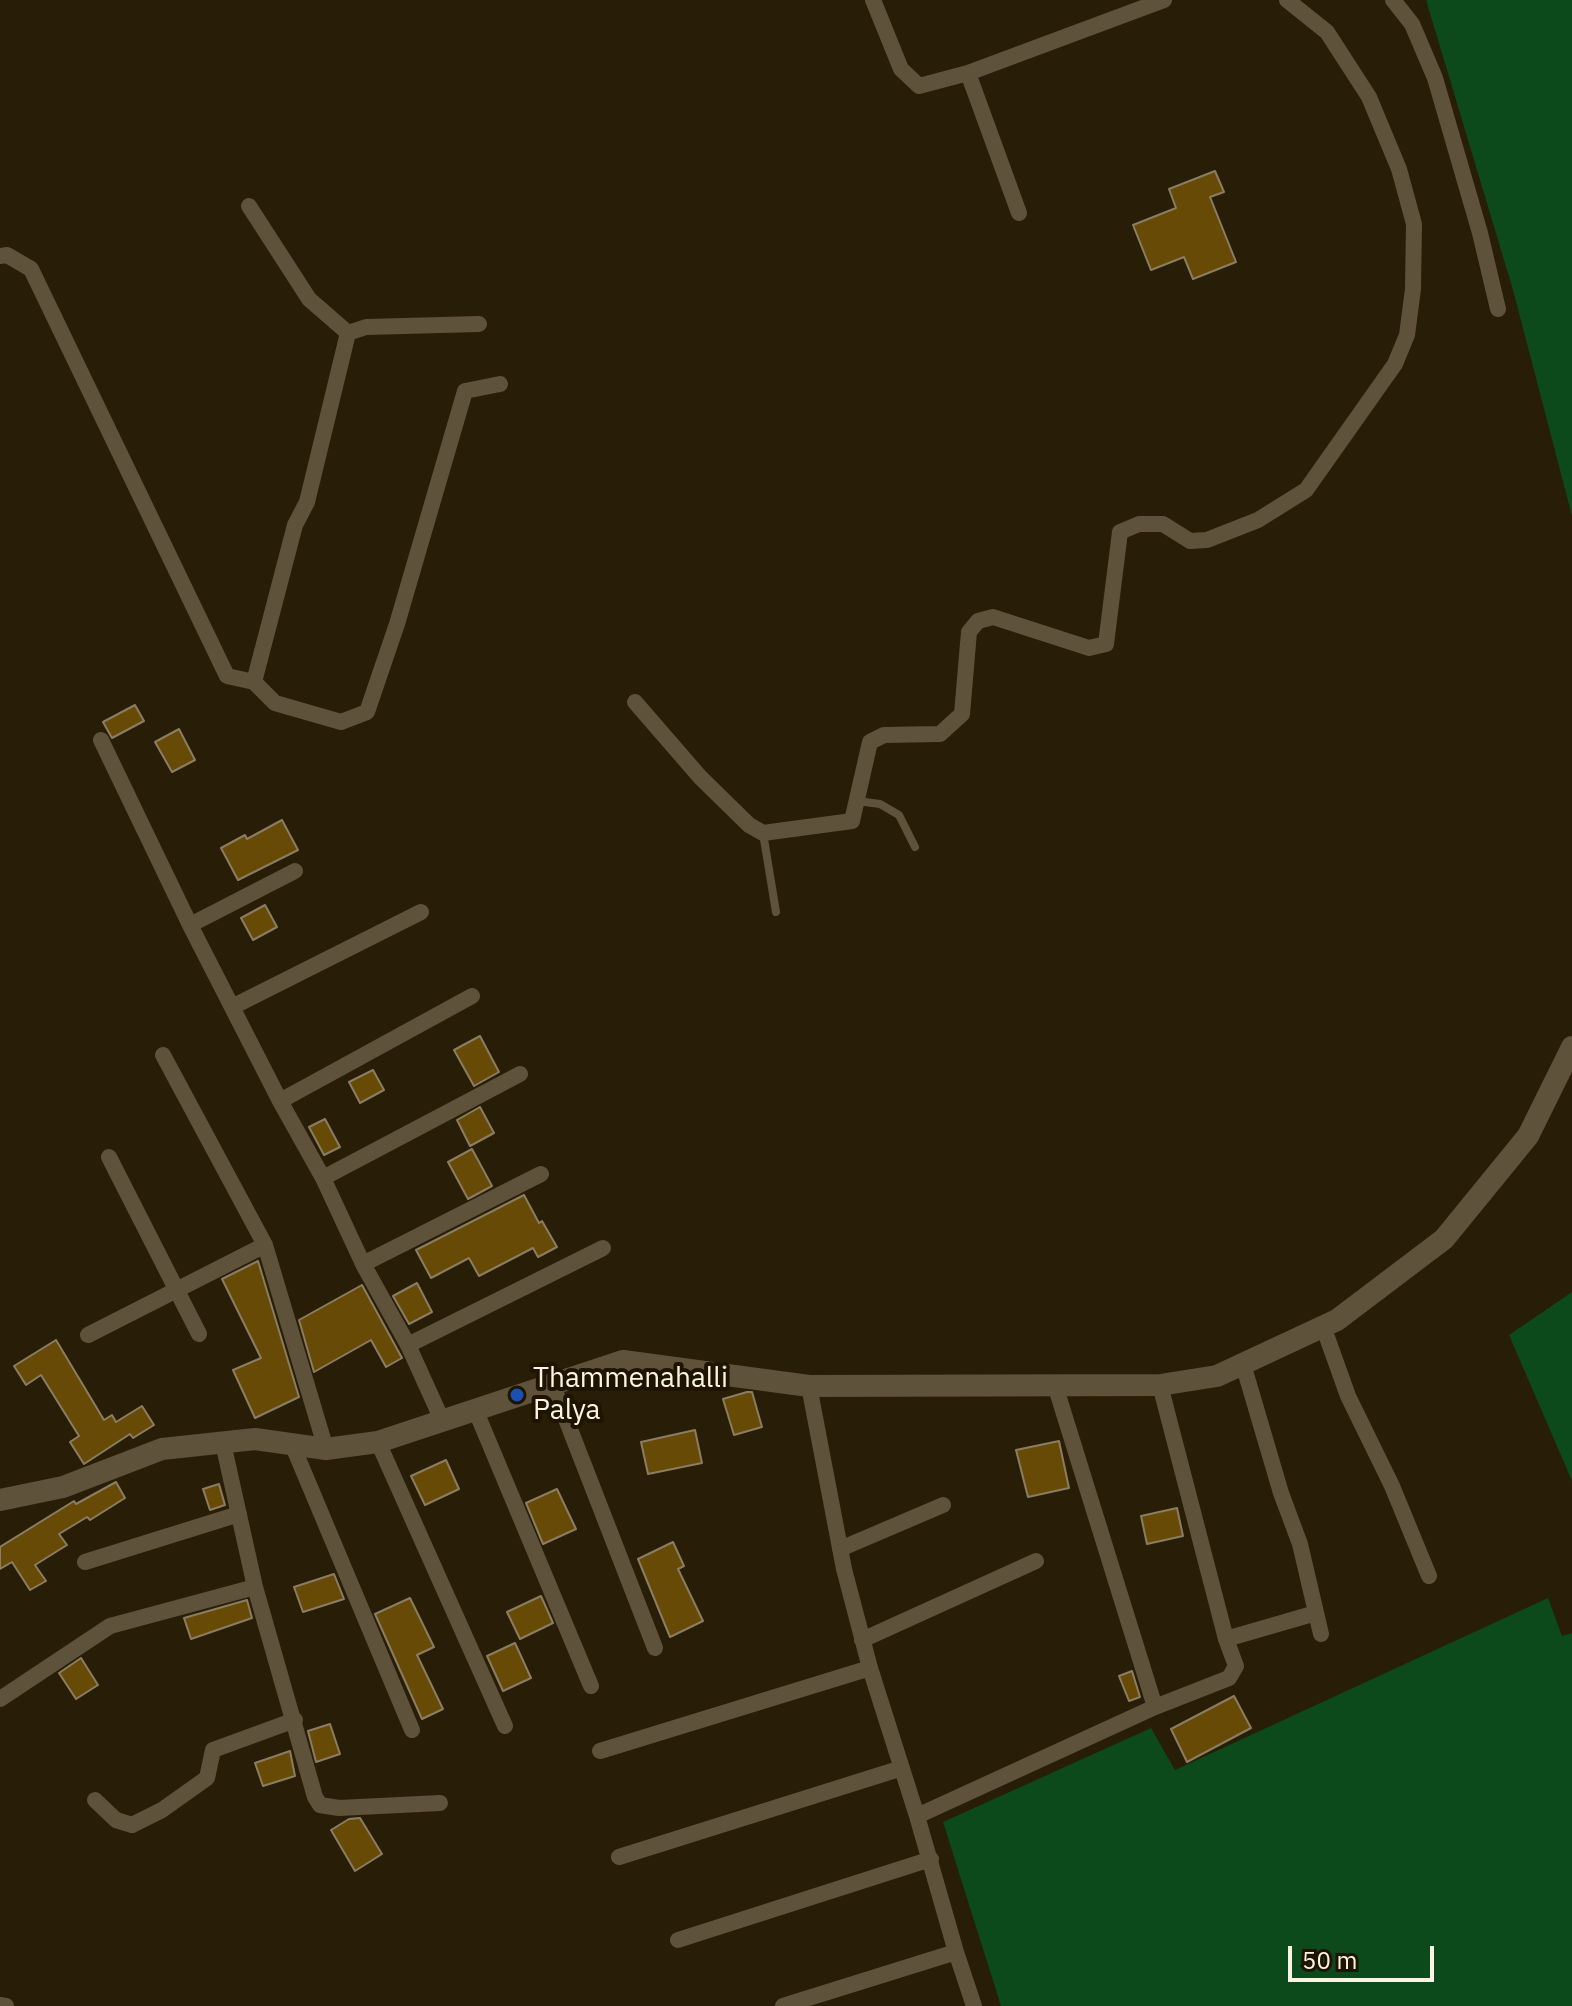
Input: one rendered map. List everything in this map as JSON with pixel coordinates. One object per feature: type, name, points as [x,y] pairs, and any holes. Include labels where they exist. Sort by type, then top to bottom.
[{"type":"street","points":[[873,0],[901,69],[919,86],[968,73],[1164,0]]},
{"type":"street","points":[[635,702],[700,777],[749,825],[763,833],[852,821],[870,742],[884,735],[940,734],[962,714],[969,632],[978,621],[993,617],[1089,648],[1106,644],[1120,532],[1139,524],[1163,524],[1190,541],[1207,540],[1258,520],[1306,490],[1395,364],[1407,335],[1413,289],[1414,224],[1399,169],[1369,97],[1327,32],[1287,0]]},
{"type":"street","points":[[1393,0],[1412,24],[1435,78],[1480,233],[1498,309]]},
{"type":"street","points":[[968,73],[1019,213]]},
{"type":"street","points":[[249,206],[309,299],[348,333]]},
{"type":"street","points":[[0,256],[7,255],[31,269],[227,676],[254,682],[275,703],[341,722],[367,712],[397,624],[465,391],[500,384]]},
{"type":"street","points":[[348,333],[366,327],[479,324]]},
{"type":"street","points":[[254,682],[295,525],[307,502],[348,333]]},
{"type":"street","points":[[101,740],[190,925],[323,1178],[363,1264],[408,1345],[442,1420]]},
{"type":"street","points":[[190,925],[295,871]]},
{"type":"street","points":[[232,1007],[421,912]]},
{"type":"street","points":[[280,1101],[472,996]]},
{"type":"street","points":[[0,1500],[63,1487],[162,1449],[255,1439],[326,1449],[378,1442],[623,1361],[809,1386],[1160,1385],[1217,1376],[1337,1320],[1444,1239],[1528,1136],[1572,1047]]},
{"type":"street","points":[[163,1055],[265,1245],[326,1449]]},
{"type":"street","points":[[323,1178],[520,1074]]},
{"type":"street","points":[[109,1157],[199,1334]]},
{"type":"street","points":[[363,1264],[541,1174]]},
{"type":"street","points":[[88,1335],[265,1245]]},
{"type":"street","points":[[408,1345],[603,1248]]},
{"type":"street","points":[[1323,1326],[1348,1396],[1392,1486],[1429,1576]]},
{"type":"street","points":[[1243,1364],[1281,1493],[1300,1544],[1321,1634]]},
{"type":"street","points":[[552,1383],[655,1648]]},
{"type":"street","points":[[1055,1385],[1155,1707]]},
{"type":"street","points":[[917,1816],[1155,1707],[1229,1678],[1236,1666],[1226,1639],[1160,1385]]},
{"type":"street","points":[[809,1386],[840,1549],[862,1640],[974,2006]]},
{"type":"street","points":[[475,1409],[591,1686]]},
{"type":"street","points":[[378,1442],[505,1726]]},
{"type":"street","points":[[223,1443],[255,1587],[315,1797],[320,1805],[339,1808],[440,1803]]},
{"type":"street","points":[[292,1444],[412,1730]]},
{"type":"street","points":[[840,1549],[943,1505]]},
{"type":"street","points":[[85,1562],[239,1514]]},
{"type":"street","points":[[862,1640],[1036,1561]]},
{"type":"street","points":[[0,1699],[110,1626],[255,1587]]},
{"type":"street","points":[[1226,1639],[1316,1613]]},
{"type":"street","points":[[600,1751],[870,1668]]},
{"type":"street","points":[[95,1800],[116,1820],[132,1825],[162,1810],[207,1778],[213,1750],[295,1720]]},
{"type":"street","points":[[619,1857],[902,1768]]},
{"type":"street","points":[[678,1940],[931,1859]]},
{"type":"street","points":[[783,2006],[956,1952]]},
{"type":"street","points":[[0,2005],[6,2006]]},
{"type":"lane","points":[[856,801],[880,804],[899,815],[915,847]]},
{"type":"lane","points":[[763,833],[776,912]]},
{"type":"green space","points":[[1426,0],[1572,0],[1572,516],[1513,290]]},
{"type":"green space","points":[[1572,1292],[1572,1481],[1509,1335]]},
{"type":"green space","points":[[1548,1598],[1562,1636],[1572,1633],[1572,2006],[1001,2006],[943,1822],[1151,1728],[1175,1770]]},
{"type":"building","points":[[1215,171],[1224,192],[1210,197],[1236,262],[1193,279],[1184,257],[1151,270],[1133,225],[1176,208],[1169,189]]},
{"type":"building","points":[[135,705],[144,721],[112,738],[103,722]]},
{"type":"building","points":[[179,729],[195,760],[172,772],[155,742]]},
{"type":"building","points":[[282,820],[298,850],[238,880],[221,848],[245,835],[247,839]]},
{"type":"building","points":[[265,905],[277,927],[253,940],[241,918]]},
{"type":"building","points":[[480,1036],[499,1072],[474,1086],[454,1050]]},
{"type":"building","points":[[373,1070],[384,1090],[360,1103],[349,1082]]},
{"type":"building","points":[[480,1107],[494,1133],[470,1146],[457,1120]]},
{"type":"building","points":[[325,1119],[340,1147],[324,1155],[309,1127]]},
{"type":"building","points":[[472,1149],[492,1186],[468,1199],[448,1162]]},
{"type":"building","points":[[524,1195],[557,1247],[538,1257],[533,1248],[479,1276],[469,1258],[431,1278],[416,1250]]},
{"type":"building","points":[[258,1261],[299,1397],[255,1418],[233,1370],[261,1358],[222,1279]]},
{"type":"building","points":[[417,1283],[432,1312],[409,1324],[393,1296]]},
{"type":"building","points":[[362,1285],[402,1358],[386,1367],[371,1340],[314,1372],[299,1320]]},
{"type":"building","points":[[56,1340],[104,1420],[112,1415],[116,1422],[142,1406],[154,1425],[133,1438],[130,1434],[84,1464],[70,1442],[79,1436],[41,1375],[26,1385],[14,1366]]},
{"type":"building","points":[[752,1392],[762,1427],[734,1435],[723,1399]]},
{"type":"building","points":[[695,1430],[702,1463],[648,1474],[641,1442]]},
{"type":"building","points":[[1059,1441],[1069,1488],[1028,1497],[1016,1450]]},
{"type":"building","points":[[446,1460],[459,1489],[425,1505],[411,1476]]},
{"type":"building","points":[[116,1482],[125,1498],[90,1520],[87,1517],[59,1534],[67,1545],[35,1565],[46,1581],[30,1590],[12,1562],[0,1569],[0,1547],[74,1501],[76,1504]]},
{"type":"building","points":[[219,1484],[225,1505],[210,1510],[203,1489]]},
{"type":"building","points":[[557,1489],[576,1529],[543,1544],[526,1503]]},
{"type":"building","points":[[1177,1508],[1183,1536],[1147,1544],[1141,1516]]},
{"type":"building","points":[[673,1542],[684,1566],[678,1569],[703,1621],[670,1637],[638,1559]]},
{"type":"building","points":[[334,1574],[344,1599],[303,1612],[294,1587]]},
{"type":"building","points":[[541,1596],[553,1623],[520,1639],[507,1612]]},
{"type":"building","points":[[410,1598],[434,1647],[417,1655],[443,1709],[422,1719],[375,1614]]},
{"type":"building","points":[[247,1600],[252,1618],[191,1639],[184,1618]]},
{"type":"building","points":[[515,1643],[531,1678],[503,1691],[487,1656]]},
{"type":"building","points":[[81,1658],[98,1685],[76,1699],[59,1673]]},
{"type":"building","points":[[1132,1671],[1140,1697],[1129,1701],[1119,1676]]},
{"type":"building","points":[[1234,1696],[1251,1728],[1187,1762],[1171,1729]]},
{"type":"building","points":[[330,1724],[340,1754],[316,1762],[308,1731]]},
{"type":"building","points":[[290,1751],[295,1776],[263,1786],[255,1763]]},
{"type":"building","points":[[360,1818],[382,1854],[355,1871],[331,1830],[349,1819]]},
{"type":"place","name":"Thammenahalli Palya","points":[[517,1395]]}]
